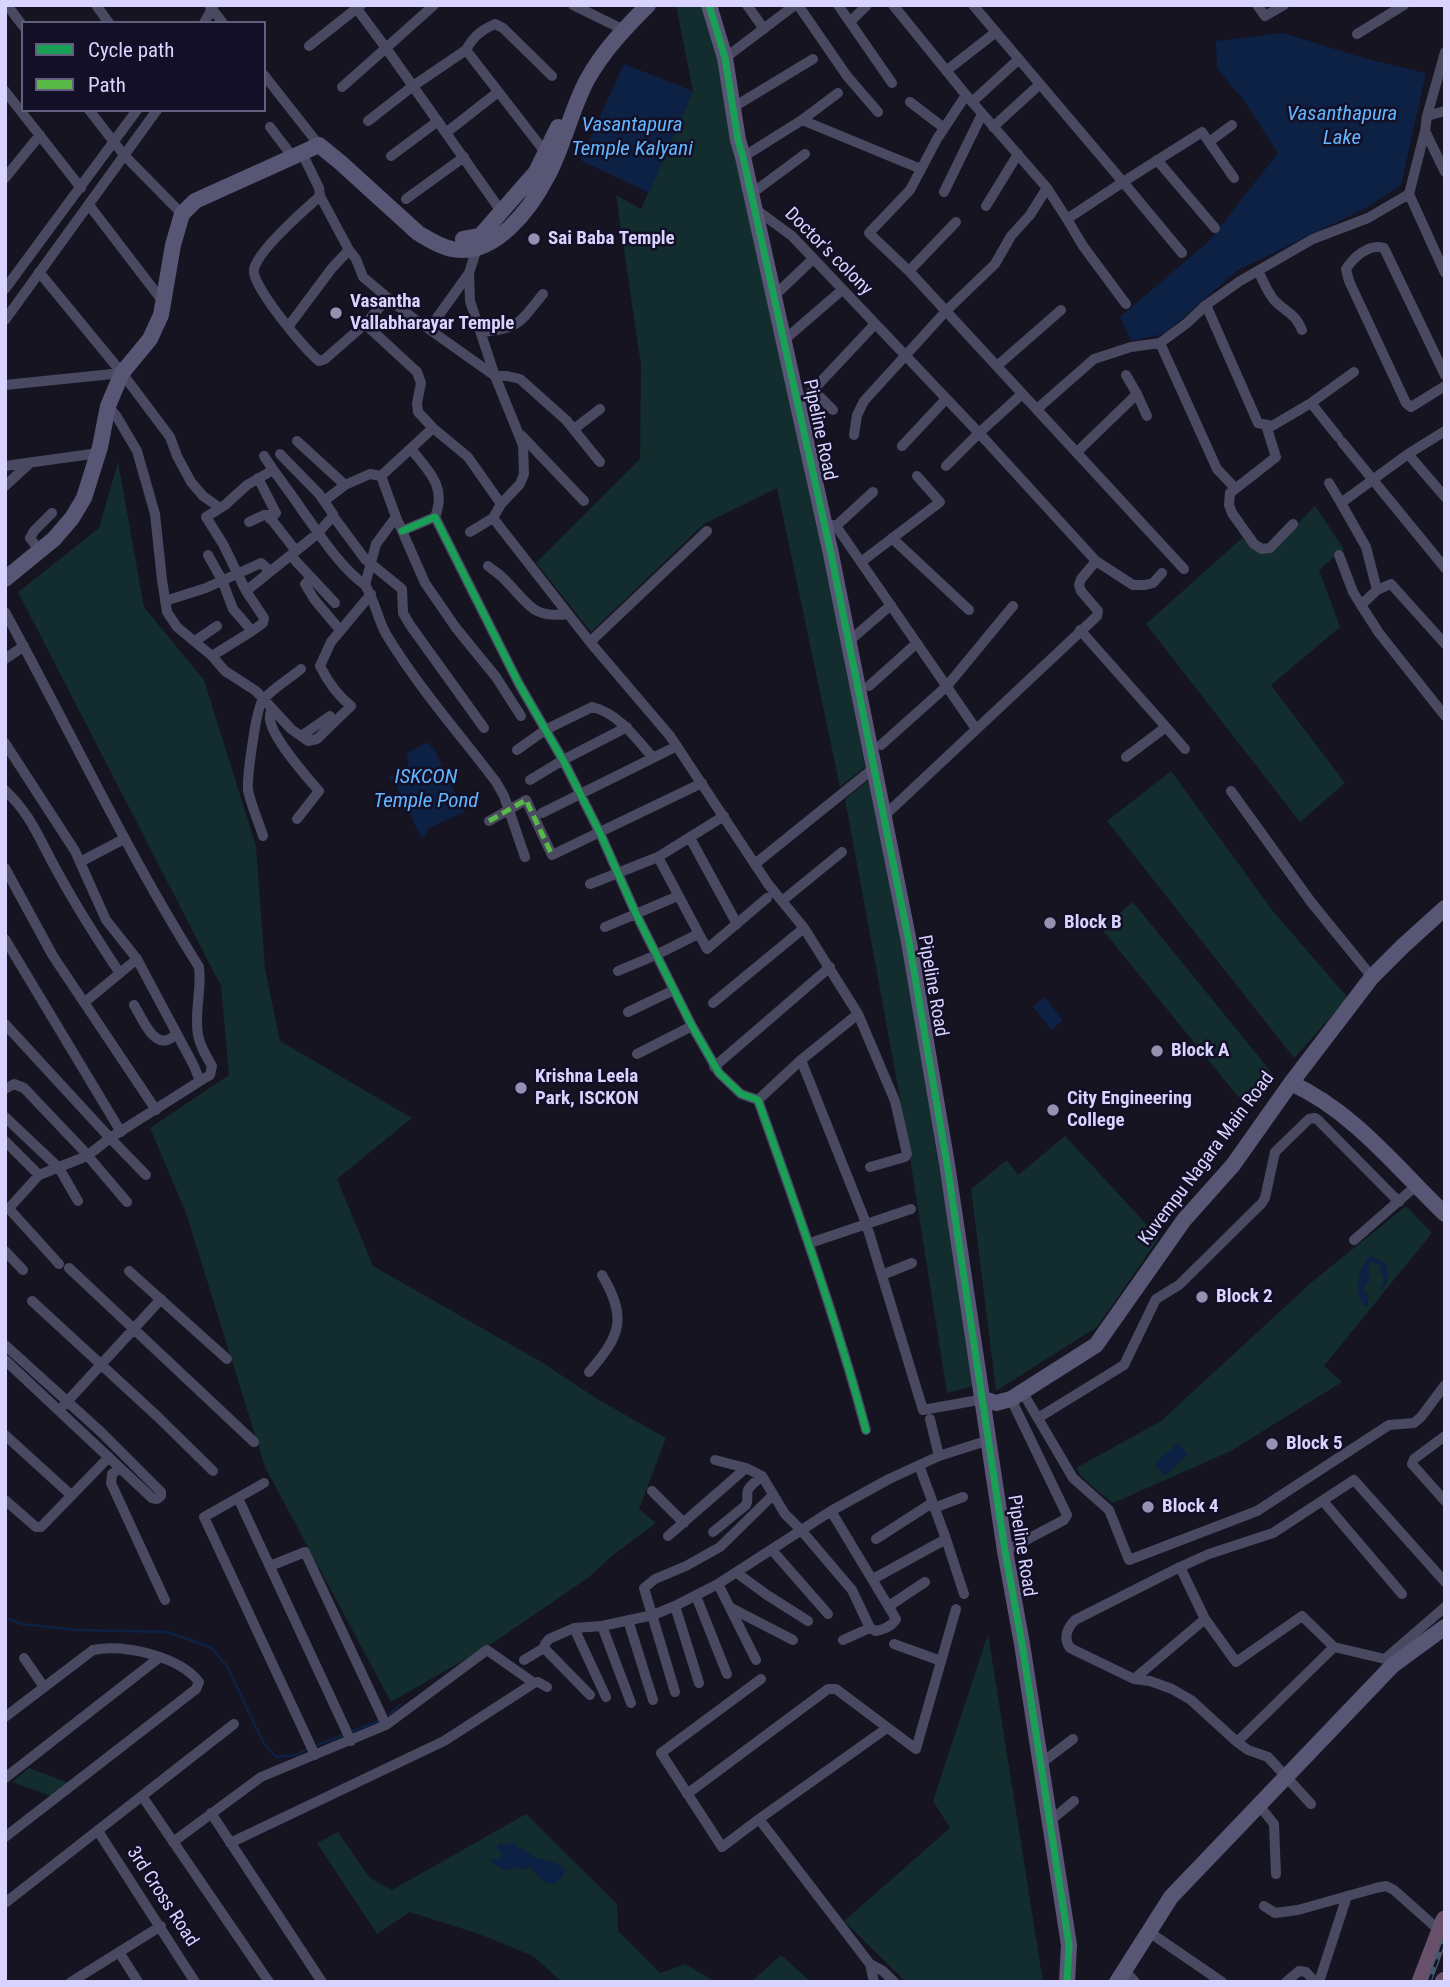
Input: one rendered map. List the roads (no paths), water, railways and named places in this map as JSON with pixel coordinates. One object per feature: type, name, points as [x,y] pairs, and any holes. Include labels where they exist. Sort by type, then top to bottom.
[{"type":"highway","points":[[1421,1982],[1443,1925]]},
{"type":"street","points":[[7,5],[21,23]]},
{"type":"street","points":[[96,5],[108,21]]},
{"type":"street","points":[[342,87],[433,5]]},
{"type":"street","points":[[573,5],[620,28]]},
{"type":"street","points":[[266,78],[319,145],[418,233],[455,250],[480,241],[494,241],[526,210],[586,82],[638,5]]},
{"type":"street","points":[[429,329],[469,273],[480,241],[501,211],[542,174],[545,152],[576,85],[606,39],[648,5]]},
{"type":"street","name":"Pipeline Road","points":[[709,5],[725,58],[732,108],[798,406],[830,525],[848,642],[909,942],[945,1151],[1005,1551],[1069,1945],[1067,1982]]},
{"type":"street","points":[[747,5],[764,29]]},
{"type":"street","points":[[725,58],[797,5],[847,76],[878,112]]},
{"type":"street","points":[[838,5],[892,83]]},
{"type":"street","points":[[850,22],[867,5]]},
{"type":"street","points":[[893,5],[969,99],[1047,188],[1083,246],[1126,303]]},
{"type":"street","points":[[973,5],[1182,253]]},
{"type":"street","points":[[1257,5],[1265,16],[1284,5]]},
{"type":"street","points":[[1357,34],[1404,5]]},
{"type":"street","points":[[212,6],[222,21]]},
{"type":"street","points":[[309,46],[357,6],[501,211]]},
{"type":"street","points":[[368,121],[466,50],[482,29],[495,24],[503,28],[552,76]]},
{"type":"street","points":[[946,71],[996,32]]},
{"type":"street","points":[[466,50],[545,152]]},
{"type":"street","points":[[1445,52],[1440,85],[1427,116],[1409,194],[1445,273]]},
{"type":"street","points":[[732,108],[813,59]]},
{"type":"street","points":[[1019,59],[969,99],[944,128],[910,190],[869,233],[909,271],[1184,569]]},
{"type":"street","points":[[993,127],[1040,84]]},
{"type":"street","points":[[5,90],[21,111]]},
{"type":"street","points":[[447,132],[498,92]]},
{"type":"street","points":[[743,158],[838,93]]},
{"type":"street","points":[[910,102],[944,128]]},
{"type":"street","points":[[1427,116],[1445,111]]},
{"type":"street","points":[[22,112],[81,188]]},
{"type":"street","points":[[91,112],[124,155],[182,214]]},
{"type":"street","points":[[5,289],[136,112]]},
{"type":"street","points":[[5,320],[156,112]]},
{"type":"street","points":[[944,192],[982,114]]},
{"type":"street","points":[[802,120],[921,169]]},
{"type":"street","points":[[391,156],[438,121]]},
{"type":"street","points":[[1209,142],[1232,125]]},
{"type":"street","points":[[270,127],[297,155],[319,188],[320,196],[356,259],[363,277],[409,316],[495,376],[520,379],[566,420],[600,462]]},
{"type":"street","points":[[1425,131],[1445,172]]},
{"type":"street","points":[[1067,219],[1202,132],[1234,178]]},
{"type":"street","points":[[5,178],[40,135]]},
{"type":"street","points":[[5,579],[54,539],[78,508],[90,484],[108,406],[122,373],[150,339],[161,315],[173,245],[182,214],[195,201],[319,145]]},
{"type":"street","points":[[753,201],[805,154]]},
{"type":"street","points":[[986,206],[1018,154]]},
{"type":"street","points":[[406,199],[464,157]]},
{"type":"street","points":[[1157,160],[1215,228]]},
{"type":"street","points":[[854,435],[857,415],[864,401],[946,311],[995,264],[1011,236],[1030,215],[1047,188]]},
{"type":"street","points":[[1037,410],[1094,359],[1131,347],[1160,343],[1206,305],[1258,271],[1313,239],[1368,218],[1409,194]]},
{"type":"street","points":[[320,196],[294,218],[258,260],[253,271],[255,281],[288,327],[319,361],[325,359],[365,324],[388,298]]},
{"type":"street","name":"Doctor's colony","points":[[753,201],[792,236],[1097,561],[1133,585],[1153,583],[1162,573]]},
{"type":"street","points":[[89,205],[164,304]]},
{"type":"street","points":[[909,271],[956,222]]},
{"type":"street","points":[[1444,388],[1411,407],[1406,403],[1349,281],[1346,269],[1351,261],[1370,247],[1384,248],[1445,375]]},
{"type":"street","points":[[288,327],[332,268],[349,250]]},
{"type":"street","points":[[774,296],[813,259]]},
{"type":"street","points":[[1258,271],[1274,300],[1291,312],[1302,330]]},
{"type":"street","points":[[39,272],[122,373],[170,437],[191,482],[220,508]]},
{"type":"street","points":[[469,273],[470,300],[495,376],[523,445],[524,474],[520,484],[501,504],[493,518],[470,532]]},
{"type":"street","points":[[783,341],[842,290]]},
{"type":"street","points":[[481,331],[512,327],[543,294]]},
{"type":"street","points":[[1206,305],[1258,423],[1272,426],[1311,403],[1354,372]]},
{"type":"street","points":[[997,366],[1061,310]]},
{"type":"street","points":[[365,324],[416,372],[421,383],[418,412],[468,457],[501,504]]},
{"type":"street","points":[[798,406],[875,324]]},
{"type":"street","points":[[1160,343],[1217,469],[1235,488]]},
{"type":"street","points":[[5,385],[122,373]]},
{"type":"street","points":[[1126,375],[1147,416]]},
{"type":"street","points":[[813,390],[833,410]]},
{"type":"street","points":[[946,466],[1023,394]]},
{"type":"street","points":[[1077,452],[1137,394]]},
{"type":"street","points":[[902,446],[946,398]]},
{"type":"street","points":[[1311,403],[1445,568]]},
{"type":"street","points":[[108,406],[137,451],[155,514],[167,612],[177,627],[212,656],[225,671],[256,691],[307,741],[317,739],[351,706],[342,699],[320,666],[331,642],[355,615],[368,589],[376,544],[396,517]]},
{"type":"street","points":[[573,429],[600,409]]},
{"type":"street","points":[[1266,425],[1276,457],[1230,493],[1229,505],[1258,548],[1270,548],[1293,524]]},
{"type":"street","points":[[381,476],[433,428]]},
{"type":"street","points":[[1341,503],[1408,454],[1445,431]]},
{"type":"street","points":[[519,433],[584,501]]},
{"type":"street","points":[[297,441],[345,485]]},
{"type":"street","points":[[402,531],[435,517],[440,505],[436,483],[411,449]]},
{"type":"street","points":[[5,466],[99,453]]},
{"type":"street","points":[[280,454],[324,501],[371,565],[402,589],[403,613],[410,625],[484,728]]},
{"type":"street","points":[[1408,454],[1445,497]]},
{"type":"street","points":[[264,456],[317,534],[368,589],[386,634],[433,703],[496,782],[504,796],[525,857]]},
{"type":"street","points":[[5,486],[30,463]]},
{"type":"street","points":[[212,656],[263,623],[264,618],[246,592],[223,544],[205,517],[272,470]]},
{"type":"street","points":[[324,501],[345,485],[370,474],[381,476]]},
{"type":"street","points":[[381,476],[425,583],[496,677],[521,716]]},
{"type":"street","points":[[861,562],[940,502],[917,476]]},
{"type":"street","points":[[258,478],[276,513],[270,519]]},
{"type":"street","points":[[1329,483],[1366,547],[1377,590]]},
{"type":"street","points":[[873,492],[830,525],[861,562],[976,729]]},
{"type":"street","points":[[40,551],[30,538],[52,513]]},
{"type":"street","points":[[249,522],[268,515],[311,578],[335,603]]},
{"type":"street","points":[[246,592],[317,534],[333,516]]},
{"type":"street","points":[[435,517],[519,684],[563,760],[600,833],[656,956],[714,1067],[741,1094],[758,1100]]},
{"type":"street","points":[[493,518],[590,642],[677,746],[755,864],[804,928],[858,1014],[895,1101],[906,1154],[905,1157],[870,1167]]},
{"type":"street","points":[[590,642],[707,531]]},
{"type":"street","points":[[892,538],[969,610]]},
{"type":"street","points":[[208,555],[222,580],[233,609],[252,631]]},
{"type":"street","points":[[1339,555],[1361,606],[1445,716]]},
{"type":"street","points":[[884,816],[1098,614],[1079,585],[1097,561]]},
{"type":"street","points":[[165,601],[206,588],[261,563],[270,571]]},
{"type":"street","points":[[488,566],[505,580],[523,602],[540,614],[568,614]]},
{"type":"street","points":[[311,578],[305,584],[340,630]]},
{"type":"street","points":[[1361,606],[1377,590],[1391,584],[1445,644]]},
{"type":"street","points":[[848,642],[891,605]]},
{"type":"street","points":[[881,745],[947,685],[1013,606]]},
{"type":"street","points":[[5,612],[124,839],[199,967],[201,981],[198,1037],[212,1066],[209,1075],[110,1138],[87,1156],[38,1175],[11,1206],[11,1211],[64,1266],[254,1442]]},
{"type":"street","points":[[195,641],[217,626]]},
{"type":"street","points":[[1080,630],[1185,748]]},
{"type":"street","points":[[869,686],[917,643]]},
{"type":"street","points":[[5,659],[24,646]]},
{"type":"street","points":[[264,836],[251,803],[248,787],[258,709],[267,704],[301,669]]},
{"type":"street","points":[[267,704],[269,719],[275,732],[305,776],[320,791],[297,819]]},
{"type":"street","points":[[517,750],[545,730],[592,707],[601,709],[627,727],[653,758]]},
{"type":"street","points":[[301,737],[330,716]]},
{"type":"street","points":[[530,780],[627,727]]},
{"type":"street","points":[[1126,757],[1166,727]]},
{"type":"street","points":[[5,743],[75,851],[106,920],[137,959],[200,1081]]},
{"type":"street","points":[[542,813],[677,746]]},
{"type":"street","points":[[755,864],[874,768]]},
{"type":"street","points":[[489,821],[526,800],[552,855],[702,783]]},
{"type":"street","points":[[5,789],[21,805],[34,825],[86,923],[119,972]]},
{"type":"street","points":[[1231,791],[1311,902],[1372,977]]},
{"type":"street","points":[[34,825],[51,814]]},
{"type":"street","points":[[590,884],[658,857],[724,816]]},
{"type":"street","points":[[690,838],[737,924]]},
{"type":"street","points":[[80,862],[124,839]]},
{"type":"street","points":[[782,901],[842,852]]},
{"type":"street","points":[[658,857],[706,949],[767,898]]},
{"type":"street","points":[[5,868],[53,956],[156,1110]]},
{"type":"street","points":[[605,927],[678,896]]},
{"type":"street","name":"Kuvempu Nagara Main Road","points":[[1017,1396],[1096,1345],[1184,1220],[1233,1165],[1291,1083],[1372,977],[1445,908]]},
{"type":"street","points":[[713,1003],[804,928]]},
{"type":"street","points":[[618,971],[656,956],[698,934]]},
{"type":"street","points":[[5,939],[121,1132]]},
{"type":"street","points":[[85,1002],[137,959]]},
{"type":"street","points":[[714,1067],[830,967]]},
{"type":"street","points":[[628,1012],[674,990]]},
{"type":"street","points":[[134,1005],[153,1036],[159,1040],[168,1040],[177,1034]]},
{"type":"street","points":[[758,1100],[801,1060],[858,1014]]},
{"type":"street","points":[[5,1024],[146,1175]]},
{"type":"street","points":[[637,1054],[692,1027]]},
{"type":"street","points":[[801,1060],[866,1223],[923,1410],[984,1399],[996,1403],[1017,1396]]},
{"type":"street","points":[[1291,1083],[1317,1096],[1345,1116],[1445,1214]]},
{"type":"street","points":[[5,1089],[15,1084],[24,1088],[127,1202]]},
{"type":"street","points":[[758,1100],[810,1243],[866,1430]]},
{"type":"street","points":[[5,1117],[59,1168],[78,1202]]},
{"type":"street","points":[[1038,1418],[1124,1365],[1156,1299],[1179,1285],[1262,1203],[1275,1152],[1309,1119],[1318,1120],[1399,1202]]},
{"type":"street","points":[[5,1141],[38,1175]]},
{"type":"street","points":[[1354,1241],[1417,1185]]},
{"type":"street","points":[[810,1243],[911,1209]]},
{"type":"street","points":[[5,1251],[23,1270]]},
{"type":"street","points":[[882,1275],[912,1263]]},
{"type":"street","points":[[129,1271],[227,1359]]},
{"type":"street","points":[[589,1372],[615,1337],[616,1309],[612,1292],[602,1275]]},
{"type":"street","points":[[1137,1288],[1156,1299]]},
{"type":"street","points":[[59,1410],[161,1298]]},
{"type":"street","points":[[32,1301],[213,1471]]},
{"type":"street","points":[[5,1345],[131,1461],[161,1492],[161,1496],[152,1499],[5,1360]]},
{"type":"street","points":[[1017,1396],[1038,1418],[1073,1478],[1109,1510],[1129,1560],[1257,1511],[1389,1425],[1414,1423],[1445,1385]]},
{"type":"street","points":[[1005,1551],[1064,1520],[1067,1515],[1017,1396]]},
{"type":"street","points":[[930,1419],[939,1456]]},
{"type":"street","points":[[5,1435],[71,1495]]},
{"type":"street","points":[[1445,1436],[1414,1459],[1412,1464],[1445,1501]]},
{"type":"street","points":[[524,1661],[544,1648],[549,1639],[574,1628],[602,1626],[653,1615],[676,1606],[737,1573],[831,1511],[939,1456],[989,1440]]},
{"type":"street","points":[[5,1500],[36,1527],[41,1527],[109,1457]]},
{"type":"street","points":[[715,1460],[746,1468],[762,1476],[785,1514],[852,1590],[870,1628],[876,1631],[893,1625],[896,1619],[889,1606],[831,1511]]},
{"type":"street","points":[[919,1465],[964,1594]]},
{"type":"street","points":[[120,1468],[112,1474],[111,1483],[165,1600]]},
{"type":"street","points":[[668,1536],[746,1468]]},
{"type":"street","points":[[713,1532],[746,1505],[749,1488],[762,1476]]},
{"type":"street","points":[[1311,1804],[1268,1757],[1248,1750],[1237,1742],[1191,1700],[1172,1689],[1150,1681],[1134,1679],[1074,1651],[1067,1644],[1067,1631],[1075,1620],[1180,1567],[1209,1554],[1265,1537],[1354,1480],[1445,1582]]},
{"type":"street","points":[[264,1483],[204,1517],[315,1755]]},
{"type":"street","points":[[652,1491],[684,1523]]},
{"type":"street","points":[[675,1692],[644,1588],[655,1579],[720,1547],[774,1495]]},
{"type":"street","points":[[876,1539],[933,1506],[963,1497]]},
{"type":"street","points":[[239,1498],[351,1741]]},
{"type":"street","points":[[1323,1501],[1402,1594]]},
{"type":"street","points":[[873,1579],[946,1539]]},
{"type":"street","points":[[772,1550],[828,1614]]},
{"type":"street","points":[[270,1566],[305,1552],[387,1725]]},
{"type":"street","points":[[1180,1567],[1205,1619],[1236,1662],[1302,1616],[1334,1647],[1385,1659],[1445,1607]]},
{"type":"street","points":[[737,1573],[808,1620]]},
{"type":"street","points":[[889,1606],[925,1582]]},
{"type":"street","points":[[718,1584],[756,1660]]},
{"type":"street","points":[[696,1596],[727,1674]]},
{"type":"street","points":[[676,1606],[699,1683]]},
{"type":"street","points":[[731,1608],[793,1640]]},
{"type":"street","points":[[687,1794],[828,1689],[836,1689],[916,1749],[956,1609]]},
{"type":"street","points":[[1134,1679],[1205,1619]]},
{"type":"street","points":[[628,1620],[653,1700]]},
{"type":"street","points":[[602,1626],[631,1703]]},
{"type":"street","points":[[1125,1978],[1171,1897],[1393,1665],[1445,1627]]},
{"type":"street","points":[[574,1628],[606,1697]]},
{"type":"street","points":[[843,1640],[870,1628]]},
{"type":"street","points":[[894,1644],[941,1661]]},
{"type":"street","points":[[1237,1742],[1334,1647]]},
{"type":"street","points":[[5,1837],[199,1685],[190,1672],[160,1657],[110,1648],[93,1650],[6,1716]]},
{"type":"street","points":[[544,1648],[590,1695]]},
{"type":"street","points":[[173,1842],[261,1777],[387,1725],[487,1650],[534,1683]]},
{"type":"street","points":[[5,1778],[160,1657]]},
{"type":"street","points":[[24,1658],[44,1687]]},
{"type":"street","points":[[761,1679],[661,1753],[722,1847],[887,1728]]},
{"type":"street","points":[[230,1843],[444,1741],[534,1683],[538,1682],[547,1687]]},
{"type":"street","points":[[5,1903],[234,1724]]},
{"type":"street","points":[[1040,1763],[1073,1739]]},
{"type":"street","points":[[142,1796],[269,1982]]},
{"type":"street","points":[[1049,1822],[1074,1801]]},
{"type":"street","points":[[1258,1804],[1274,1824],[1276,1874]]},
{"type":"street","points":[[211,1813],[319,1978],[306,1982]]},
{"type":"street","points":[[759,1819],[870,1964],[874,1982]]},
{"type":"street","name":"3rd Cross Road","points":[[98,1831],[195,1982]]},
{"type":"street","points":[[1264,1906],[1275,1913],[1298,1910],[1386,1886],[1443,1925]]},
{"type":"street","points":[[1286,1982],[1299,1971],[1306,1972],[1317,1982],[1347,1896]]},
{"type":"street","points":[[76,1981],[161,1926]]},
{"type":"street","points":[[1149,1932],[1222,1982]]},
{"type":"street","points":[[119,1952],[138,1982]]},
{"type":"street","points":[[870,1964],[884,1971],[894,1982]]},
{"type":"water","name":"Vasanthapura Lake","points":[[1283,33],[1367,59],[1426,73],[1401,185],[1368,207],[1238,270],[1164,334],[1131,341],[1120,317],[1209,241],[1278,153],[1243,99],[1217,69],[1216,41]]},
{"type":"water","name":"Vasantapura Temple Kalyani","points":[[624,64],[693,91],[649,193],[580,160]]},
{"type":"water","name":"ISKCON Temple Pond","points":[[427,742],[434,749],[464,812],[429,828],[422,840],[395,783],[389,776],[400,777],[408,767],[406,754]]},
{"type":"water","points":[[1044,997],[1063,1020],[1052,1030],[1033,1007]]},
{"type":"water","points":[[1370,1255],[1386,1264],[1388,1281],[1382,1290],[1381,1266],[1370,1262],[1369,1282],[1365,1283],[1364,1293],[1368,1294],[1368,1306],[1364,1306],[1358,1280]]},
{"type":"water","points":[[1178,1443],[1188,1454],[1165,1476],[1154,1464]]},
{"type":"water","points":[[515,1843],[517,1848],[524,1849],[534,1857],[556,1863],[566,1869],[562,1877],[553,1884],[544,1881],[531,1867],[521,1870],[516,1867],[506,1871],[494,1865],[491,1859],[501,1855],[497,1850],[498,1844]]},
{"type":"waterway","points":[[5,1618],[22,1624],[77,1630],[167,1632],[210,1647],[227,1666],[263,1742],[276,1757],[296,1755],[307,1749]]},
{"type":"waterway","points":[[389,1715],[400,1705]]},
{"type":"waterway","points":[[353,1731],[379,1721]]},
{"type":"waterway","points":[[318,1745],[343,1735]]},
{"type":"railway","points":[[1429,1982],[1445,1938]]},
{"type":"place","name":"Sai Baba Temple","points":[[534,239]]},
{"type":"place","name":"Vasantha Vallabharayar Temple","points":[[336,313]]},
{"type":"place","name":"Block B","points":[[1050,923]]},
{"type":"place","name":"Block A","points":[[1157,1051]]},
{"type":"place","name":"Krishna Leela Park, ISCKON","points":[[521,1088]]},
{"type":"place","name":"City Engineering College","points":[[1053,1110]]},
{"type":"place","name":"Block 2","points":[[1202,1297]]},
{"type":"place","name":"Block 5","points":[[1272,1444]]},
{"type":"place","name":"Block 4","points":[[1148,1507]]}]
